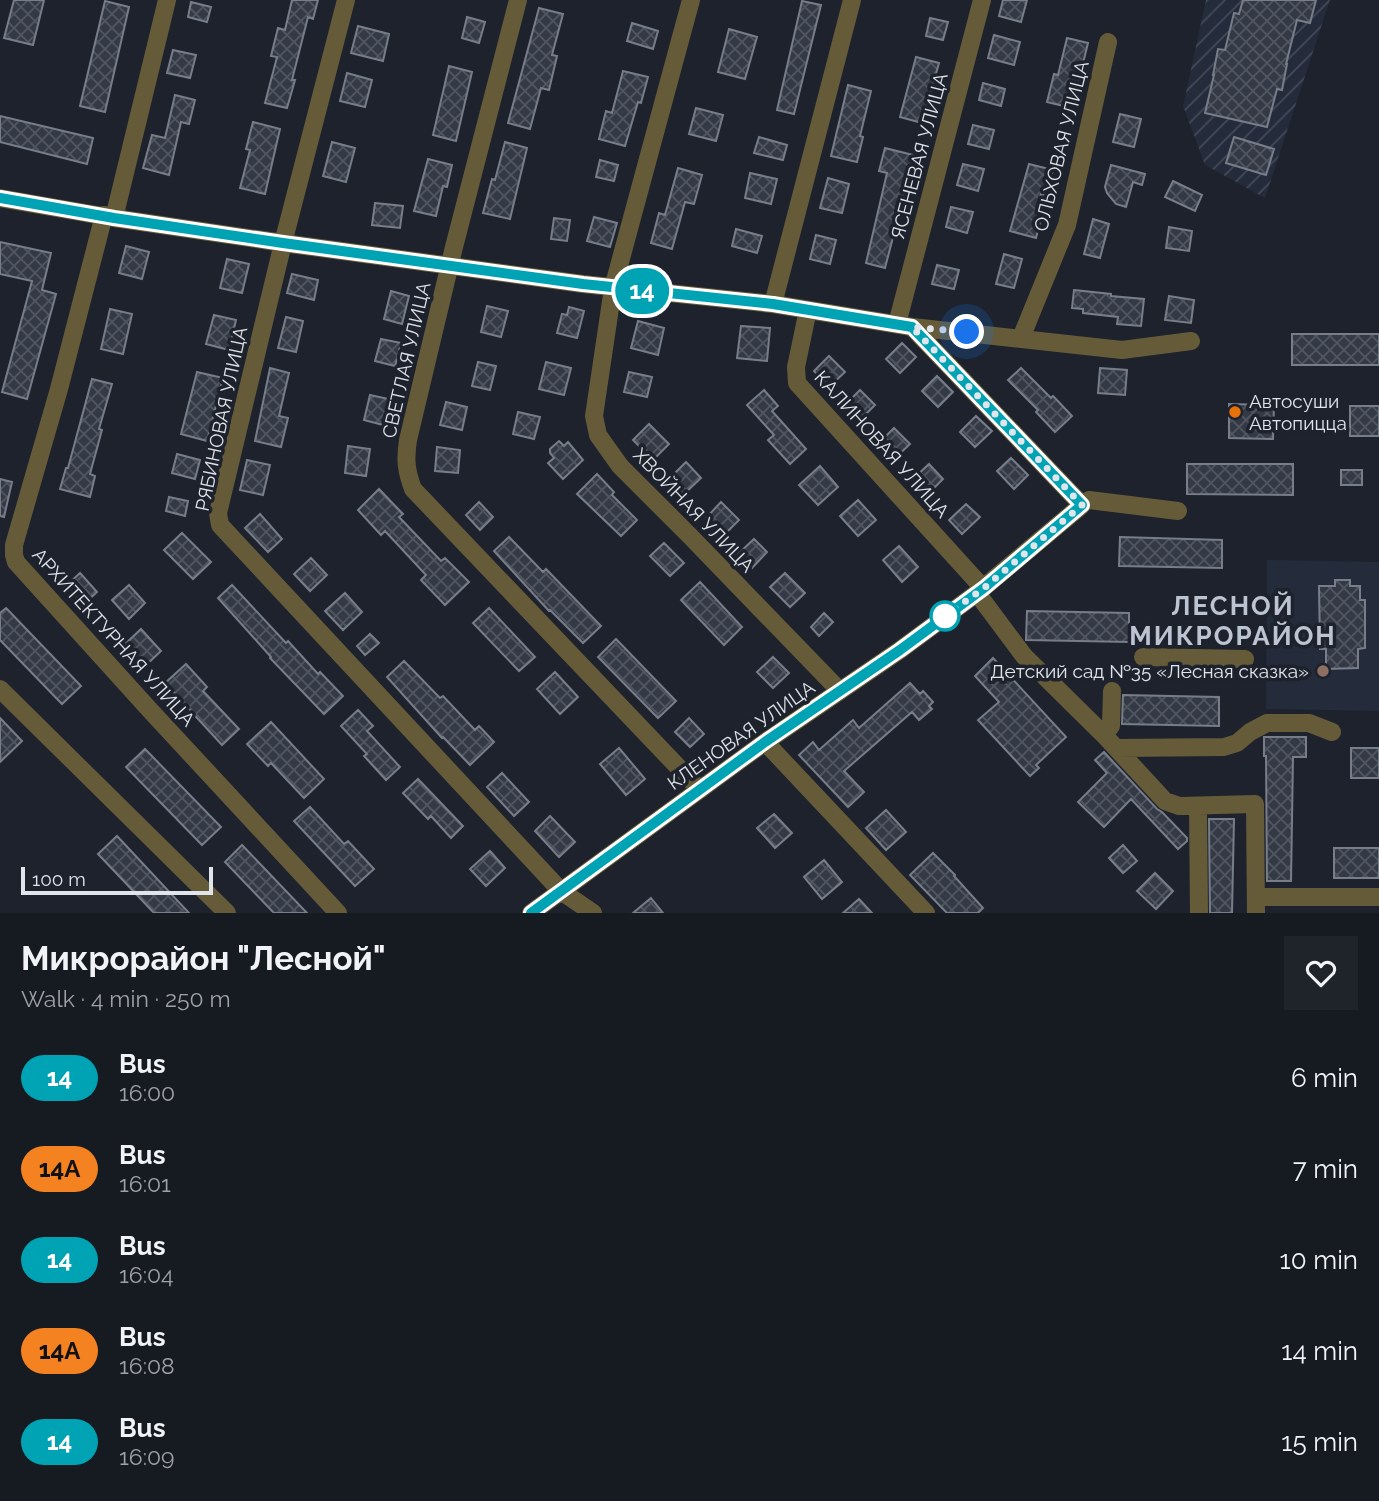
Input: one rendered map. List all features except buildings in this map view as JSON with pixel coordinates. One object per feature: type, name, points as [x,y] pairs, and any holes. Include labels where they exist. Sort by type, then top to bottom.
[{"type":"street","name":"АРХИТЕКТУРНАЯ УЛИЦА","points":[[167,0],[59,389],[7,544],[16,562],[338,913]]},
{"type":"street","name":"РЯБИНОВАЯ УЛИЦА","points":[[346,0],[283,243],[218,513],[220,525],[561,891]]},
{"type":"street","name":"СВЕТЛАЯ УЛИЦА","points":[[518,0],[408,440],[407,472],[413,489],[699,790]]},
{"type":"street","name":"ХВОЙНАЯ УЛИЦА","points":[[691,0],[613,288],[594,416],[598,435],[620,467],[840,691]]},
{"type":"street","points":[[773,304],[852,0]]},
{"type":"street","name":"ЯСЕНЕВАЯ УЛИЦА","points":[[904,325],[982,0]]},
{"type":"street","name":"ОЛЬХОВАЯ УЛИЦА","points":[[1021,338],[1067,225],[1108,42]]},
{"type":"street","points":[[0,198],[283,243],[613,288],[773,304],[904,325],[1122,350],[1191,341]]},
{"type":"street","name":"КАЛИНОВАЯ УЛИЦА","points":[[808,310],[796,367],[797,383],[980,590]]},
{"type":"street","points":[[904,325],[1085,503],[1178,511]]},
{"type":"street","name":"КЛЕНОВАЯ УЛИЦА","points":[[531,913],[765,742],[900,650],[980,590],[1085,503]]},
{"type":"street","points":[[980,590],[1024,656],[1165,801],[1179,807],[1255,804],[1256,905],[1379,897]]},
{"type":"street","points":[[1143,657],[1245,659]]},
{"type":"street","points":[[0,688],[227,913]]},
{"type":"street","points":[[1110,742],[1112,691]]},
{"type":"street","points":[[1110,742],[1224,747],[1237,743],[1267,723],[1309,723],[1332,732]]},
{"type":"street","points":[[765,742],[926,913]]},
{"type":"street","points":[[1198,806],[1199,913]]},
{"type":"street","points":[[561,891],[593,913]]},
{"type":"shaded area","points":[[1206,0],[1330,0],[1265,198],[1205,165],[1183,106]]},
{"type":"shaded area","name":"Детский сад №35 «Лесная сказка»","points":[[1267,560],[1379,562],[1379,711],[1266,709]]},
{"type":"bus line","name":"14","points":[[0,198],[283,243],[583,284],[773,304],[912,327],[1082,505],[984,588],[900,650],[765,742],[531,913]]},
{"type":"place","name":"Автосуши Автопицца","points":[[1235,412]]},
{"type":"place","name":"Детский сад №35 «Лесная сказка»","points":[[1323,671]]},
{"type":"district","name":"ЛЕСНОЙ МИКРОРАЙОН","points":[[1233,621]]},
{"type":"route","points":[[945,616],[984,588],[1082,505],[912,327],[967,332]]}]
